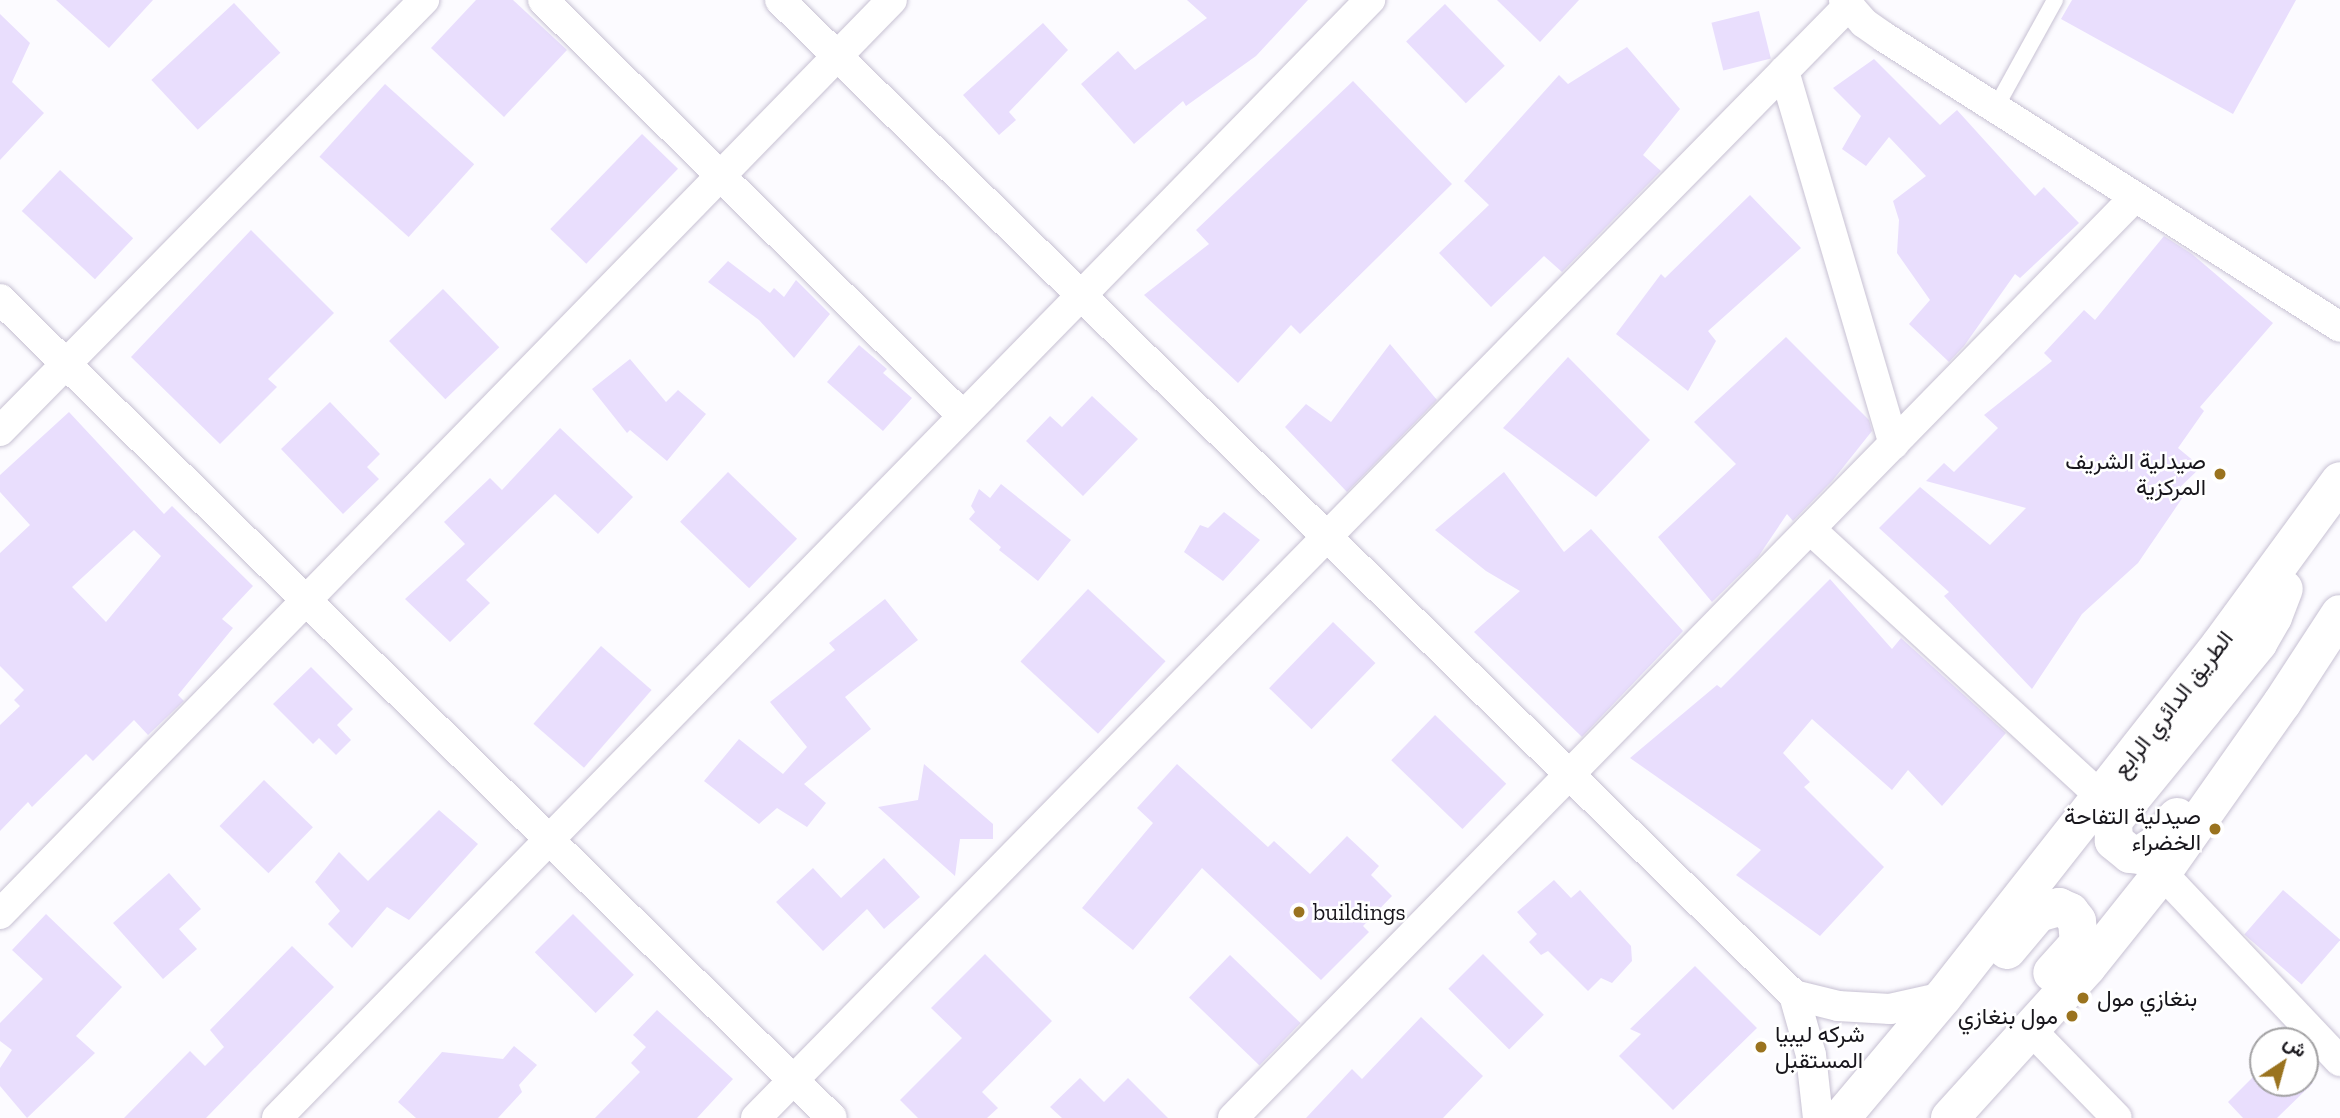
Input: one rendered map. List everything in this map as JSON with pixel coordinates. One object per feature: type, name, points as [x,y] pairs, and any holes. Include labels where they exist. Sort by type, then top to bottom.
[{"type":"main road","name":"الطريق الدائري الرابع","points":[[1853,1104],[1944,997],[2292,549],[2340,481]]},
{"type":"main road","points":[[2273,717],[2246,726],[2235,737],[2166,834],[2150,851],[2130,854],[2120,849],[2112,831],[2113,821],[2258,643],[2283,594],[2292,549]]},
{"type":"main road","points":[[1950,1118],[2087,967],[2162,873],[2273,717],[2340,614]]},
{"type":"main road","points":[[1853,1104],[1893,1083],[1910,1070],[2038,914],[2060,907],[2070,912],[2077,921],[2079,943],[1938,1094],[1923,1118]]},
{"type":"street","points":[[0,431],[424,0]]},
{"type":"street","points":[[543,0],[964,416]]},
{"type":"street","points":[[780,0],[1794,995],[1811,1055],[1818,1118]]},
{"type":"street","points":[[0,914],[892,0]]},
{"type":"street","points":[[277,1118],[1370,0]]},
{"type":"street","points":[[756,1118],[1784,71],[1846,3],[1884,37],[2340,327]]},
{"type":"street","points":[[1784,71],[1894,444]]},
{"type":"street","points":[[1233,1118],[2135,197]]},
{"type":"street","points":[[0,299],[832,1118]]},
{"type":"street","points":[[1810,528],[2100,796]]},
{"type":"street","points":[[2162,873],[2340,1061]]},
{"type":"street","points":[[1794,995],[1838,1006],[1891,1009],[1944,997]]},
{"type":"street","points":[[2030,1029],[2117,1118]]},
{"type":"lane","points":[[1996,107],[2055,0]]},
{"type":"building","points":[[56,0],[153,0],[109,48]]},
{"type":"building","points":[[476,0],[513,0],[567,50],[504,117],[431,48]]},
{"type":"building","points":[[1187,0],[1308,0],[1256,56],[1186,106],[1183,101],[1134,144],[1081,84],[1118,51],[1135,70],[1207,18]]},
{"type":"building","points":[[1497,0],[1579,0],[1540,42]]},
{"type":"building","points":[[2072,0],[2296,0],[2233,114],[2061,19]]},
{"type":"building","points":[[234,3],[280,53],[198,130],[151,80]]},
{"type":"building","points":[[1445,4],[1505,66],[1466,103],[1406,42]]},
{"type":"building","points":[[1759,11],[1771,59],[1723,70],[1711,23]]},
{"type":"building","points":[[0,14],[30,43],[12,82],[44,113],[0,160]]},
{"type":"building","points":[[1043,23],[1068,50],[1009,112],[1016,120],[999,135],[963,95]]},
{"type":"building","points":[[1627,47],[1680,109],[1643,155],[1661,171],[1562,272],[1544,256],[1491,307],[1439,253],[1489,205],[1464,181],[1559,75],[1568,84]]},
{"type":"building","points":[[1874,59],[1940,125],[1957,110],[2035,196],[2044,187],[2079,223],[2020,278],[2015,274],[1964,346],[1949,362],[1909,324],[1930,300],[1897,253],[1899,220],[1893,201],[1926,176],[1889,137],[1866,166],[1842,149],[1861,116],[1833,88]]},
{"type":"building","points":[[1353,81],[1452,184],[1300,334],[1291,325],[1238,383],[1144,295],[1209,244],[1196,230]]},
{"type":"building","points":[[385,84],[474,164],[409,237],[319,157]]},
{"type":"building","points":[[642,134],[678,169],[586,264],[550,229]]},
{"type":"building","points":[[60,170],[133,238],[95,279],[22,211]]},
{"type":"building","points":[[1750,195],[1801,248],[1708,331],[1716,341],[1688,391],[1616,334],[1661,274],[1665,278]]},
{"type":"building","points":[[251,230],[334,313],[268,379],[277,387],[220,444],[131,357]]},
{"type":"building","points":[[2164,236],[2192,254],[2273,323],[2200,407],[2204,411],[2178,448],[2201,467],[2176,491],[2183,497],[2138,563],[2082,614],[2032,689],[1944,596],[1949,592],[1879,528],[1920,487],[1990,545],[2026,508],[1926,481],[1944,463],[1954,472],[1998,428],[1984,415],[2052,361],[2044,353],[2084,310],[2095,320]]},
{"type":"building","points":[[728,261],[770,293],[774,288],[784,297],[796,280],[830,314],[794,358],[759,320],[708,282]]},
{"type":"building","points":[[443,289],[499,347],[445,399],[389,341]]},
{"type":"building","points":[[1786,337],[1869,420],[1872,431],[1833,480],[1793,521],[1787,514],[1758,557],[1712,602],[1658,537],[1736,464],[1694,422]]},
{"type":"building","points":[[1390,344],[1437,400],[1347,492],[1285,427],[1306,404],[1331,422]]},
{"type":"building","points":[[859,345],[887,369],[883,373],[912,398],[883,431],[827,382]]},
{"type":"building","points":[[1568,357],[1650,440],[1596,497],[1503,428]]},
{"type":"building","points":[[630,359],[666,402],[678,390],[706,414],[667,461],[630,430],[627,433],[592,389]]},
{"type":"building","points":[[1092,396],[1138,439],[1083,496],[1026,441],[1050,416],[1062,427]]},
{"type":"building","points":[[330,402],[380,454],[367,467],[379,479],[343,514],[281,449]]},
{"type":"building","points":[[69,412],[164,514],[172,506],[253,586],[222,619],[233,628],[178,695],[184,701],[148,735],[134,720],[93,761],[86,754],[32,807],[28,802],[0,831],[0,725],[20,706],[14,700],[24,690],[0,666],[0,553],[30,525],[0,492],[0,475]],"holes":[[[134,530],[161,556],[106,622],[72,587]]]},
{"type":"building","points":[[560,428],[633,497],[598,534],[555,494],[466,580],[490,603],[450,642],[405,599],[465,544],[444,522],[490,478],[502,490]]},
{"type":"building","points":[[728,472],[797,539],[749,588],[680,522]]},
{"type":"building","points":[[1504,472],[1564,552],[1591,529],[1683,631],[1582,737],[1474,632],[1520,591],[1486,571],[1435,530]]},
{"type":"building","points":[[1001,484],[1071,540],[1038,581],[999,550],[1001,547],[969,519],[975,512],[971,506],[979,489],[990,498]]},
{"type":"building","points":[[1224,512],[1260,540],[1223,581],[1184,552],[1200,525],[1208,528]]},
{"type":"building","points":[[1830,579],[1892,649],[1901,638],[2006,733],[1942,806],[1908,770],[1892,790],[1812,719],[1783,753],[1810,782],[1804,787],[1884,867],[1820,936],[1736,875],[1761,850],[1630,758],[1717,685],[1721,688]]},
{"type":"building","points":[[1088,589],[1166,661],[1098,734],[1020,661]]},
{"type":"building","points":[[885,599],[918,640],[845,697],[871,729],[804,784],[826,803],[807,827],[777,808],[759,824],[704,781],[739,739],[783,774],[807,747],[770,702],[835,650],[829,643]]},
{"type":"building","points":[[1333,622],[1375,663],[1312,729],[1269,688]]},
{"type":"building","points":[[601,646],[652,690],[584,768],[533,724]]},
{"type":"building","points":[[311,667],[353,709],[337,725],[351,740],[336,755],[319,738],[313,744],[273,704]]},
{"type":"building","points":[[1435,715],[1506,784],[1462,829],[1391,760]]},
{"type":"building","points":[[924,764],[993,824],[993,839],[960,839],[955,876],[878,807],[918,800]]},
{"type":"building","points":[[1177,764],[1268,847],[1274,841],[1310,874],[1347,836],[1379,866],[1371,875],[1392,896],[1363,926],[1369,932],[1321,980],[1202,868],[1133,950],[1082,908],[1153,823],[1137,808]]},
{"type":"building","points":[[264,780],[313,827],[268,873],[220,826]]},
{"type":"building","points":[[439,810],[478,844],[409,920],[387,907],[352,948],[328,924],[340,911],[315,882],[339,852],[368,881]]},
{"type":"building","points":[[884,858],[920,897],[884,929],[867,909],[823,951],[776,902],[813,868],[841,898]]},
{"type":"building","points":[[169,873],[201,909],[179,929],[197,949],[163,979],[113,923]]},
{"type":"building","points":[[1554,880],[1571,898],[1580,890],[1631,946],[1632,961],[1612,983],[1601,978],[1588,991],[1548,951],[1541,955],[1529,942],[1537,934],[1517,912]]},
{"type":"building","points":[[2283,890],[2340,940],[2302,984],[2244,935]]},
{"type":"building","points":[[46,914],[122,987],[76,1036],[95,1053],[27,1118],[0,1086],[0,1068],[12,1050],[0,1041],[0,1023],[43,979],[12,950]]},
{"type":"building","points":[[573,914],[634,975],[596,1013],[535,952]]},
{"type":"building","points":[[292,946],[334,987],[206,1118],[124,1118],[190,1051],[205,1066],[224,1047],[210,1030]]},
{"type":"building","points":[[985,954],[1052,1021],[982,1092],[998,1108],[987,1118],[918,1118],[900,1100],[962,1038],[931,1008]]},
{"type":"building","points":[[1483,954],[1544,1015],[1509,1049],[1448,989]]},
{"type":"building","points":[[1230,955],[1300,1023],[1260,1066],[1189,997]]},
{"type":"building","points":[[1695,966],[1757,1028],[1673,1110],[1619,1056],[1641,1034],[1630,1029]]},
{"type":"building","points":[[657,1010],[733,1079],[697,1118],[595,1118],[640,1072],[631,1063],[646,1047],[633,1035]]},
{"type":"building","points":[[1421,1017],[1483,1076],[1443,1118],[1306,1118],[1352,1069],[1362,1079]]},
{"type":"building","points":[[514,1046],[537,1065],[519,1085],[522,1092],[498,1118],[416,1118],[398,1102],[442,1052],[503,1059]]},
{"type":"building","points":[[1080,1078],[1104,1102],[1128,1078],[1168,1118],[1062,1118],[1050,1107]]},
{"type":"building","points":[[2249,1081],[2249,1097],[2299,1097],[2277,1118],[2243,1118],[2228,1102]]},
{"type":"place","name":"صيدلية الشريف المركزية","points":[[2220,474]]},
{"type":"place","name":"صيدلية التفاحة الخضراء","points":[[2215,829]]},
{"type":"place","name":"buildings","points":[[1299,912]]},
{"type":"place","name":"بنغازي مول","points":[[2083,998]]},
{"type":"place","name":"مول بنغازي","points":[[2072,1016]]},
{"type":"place","name":"شركه ليبيا المستقبل","points":[[1761,1047]]}]
